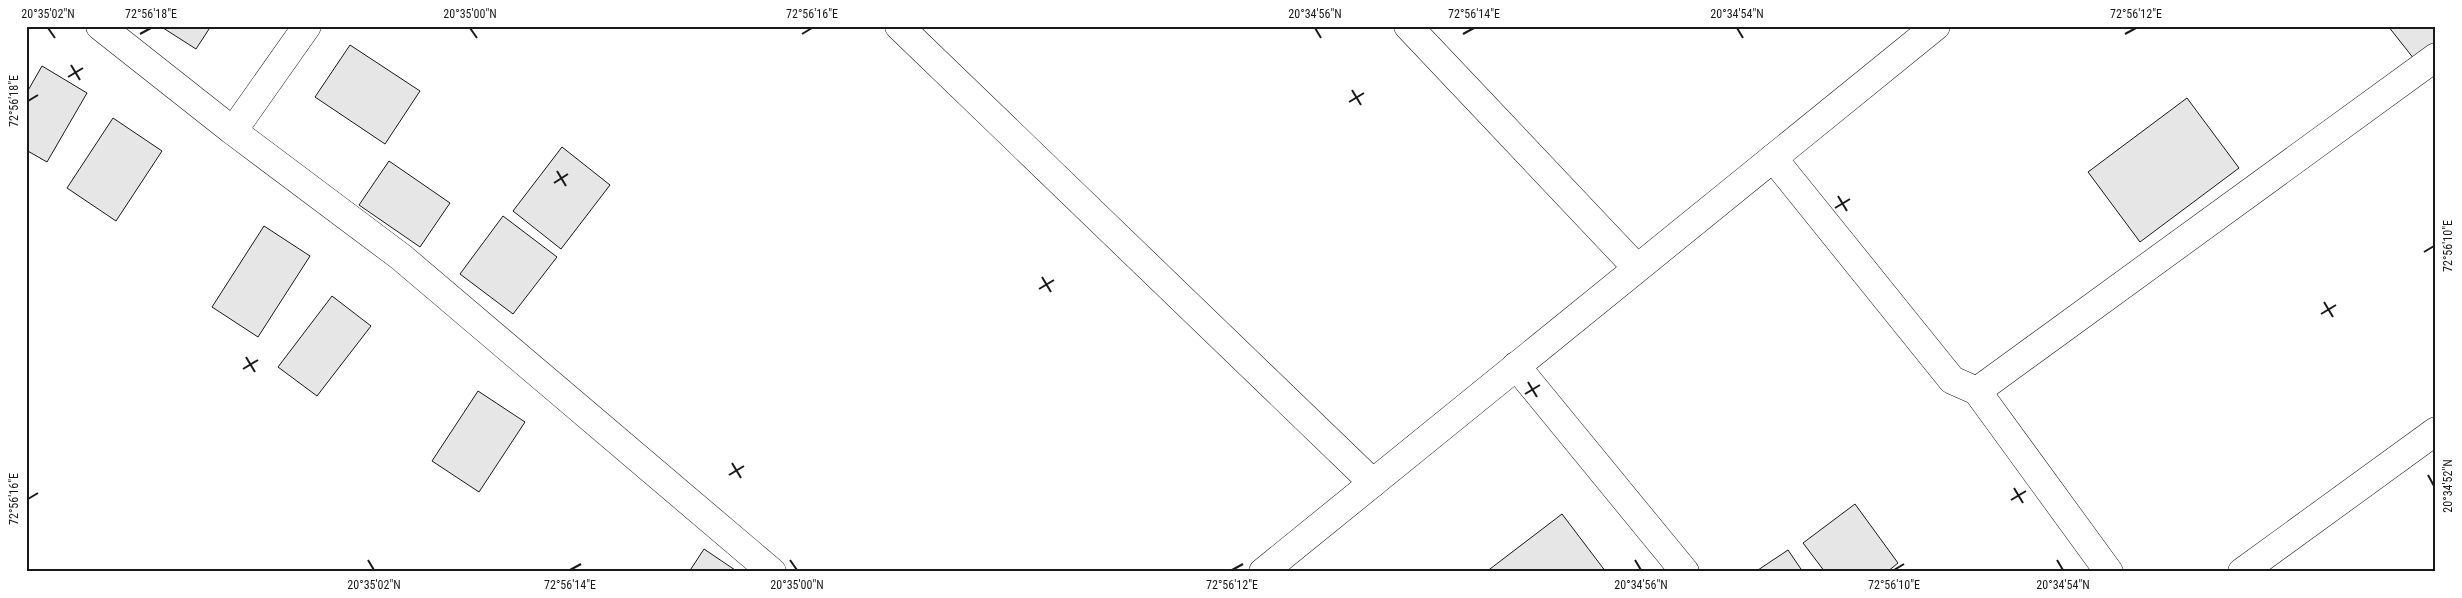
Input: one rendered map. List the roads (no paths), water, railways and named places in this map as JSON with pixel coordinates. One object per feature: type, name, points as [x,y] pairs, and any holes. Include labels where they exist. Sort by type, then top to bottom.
[{"type":"street","points":[[100,26],[233,131],[401,257],[772,572]]},
{"type":"street","points":[[233,131],[307,26]]},
{"type":"street","points":[[899,26],[1373,483]]},
{"type":"street","points":[[1408,26],[1637,268]]},
{"type":"street","points":[[1263,572],[1936,26]]},
{"type":"street","points":[[1977,392],[2436,57]]},
{"type":"street","points":[[1773,158],[1952,380],[1977,392],[2109,572]]},
{"type":"street","points":[[1516,366],[1684,572]]},
{"type":"street","points":[[2242,572],[2436,431]]}]
